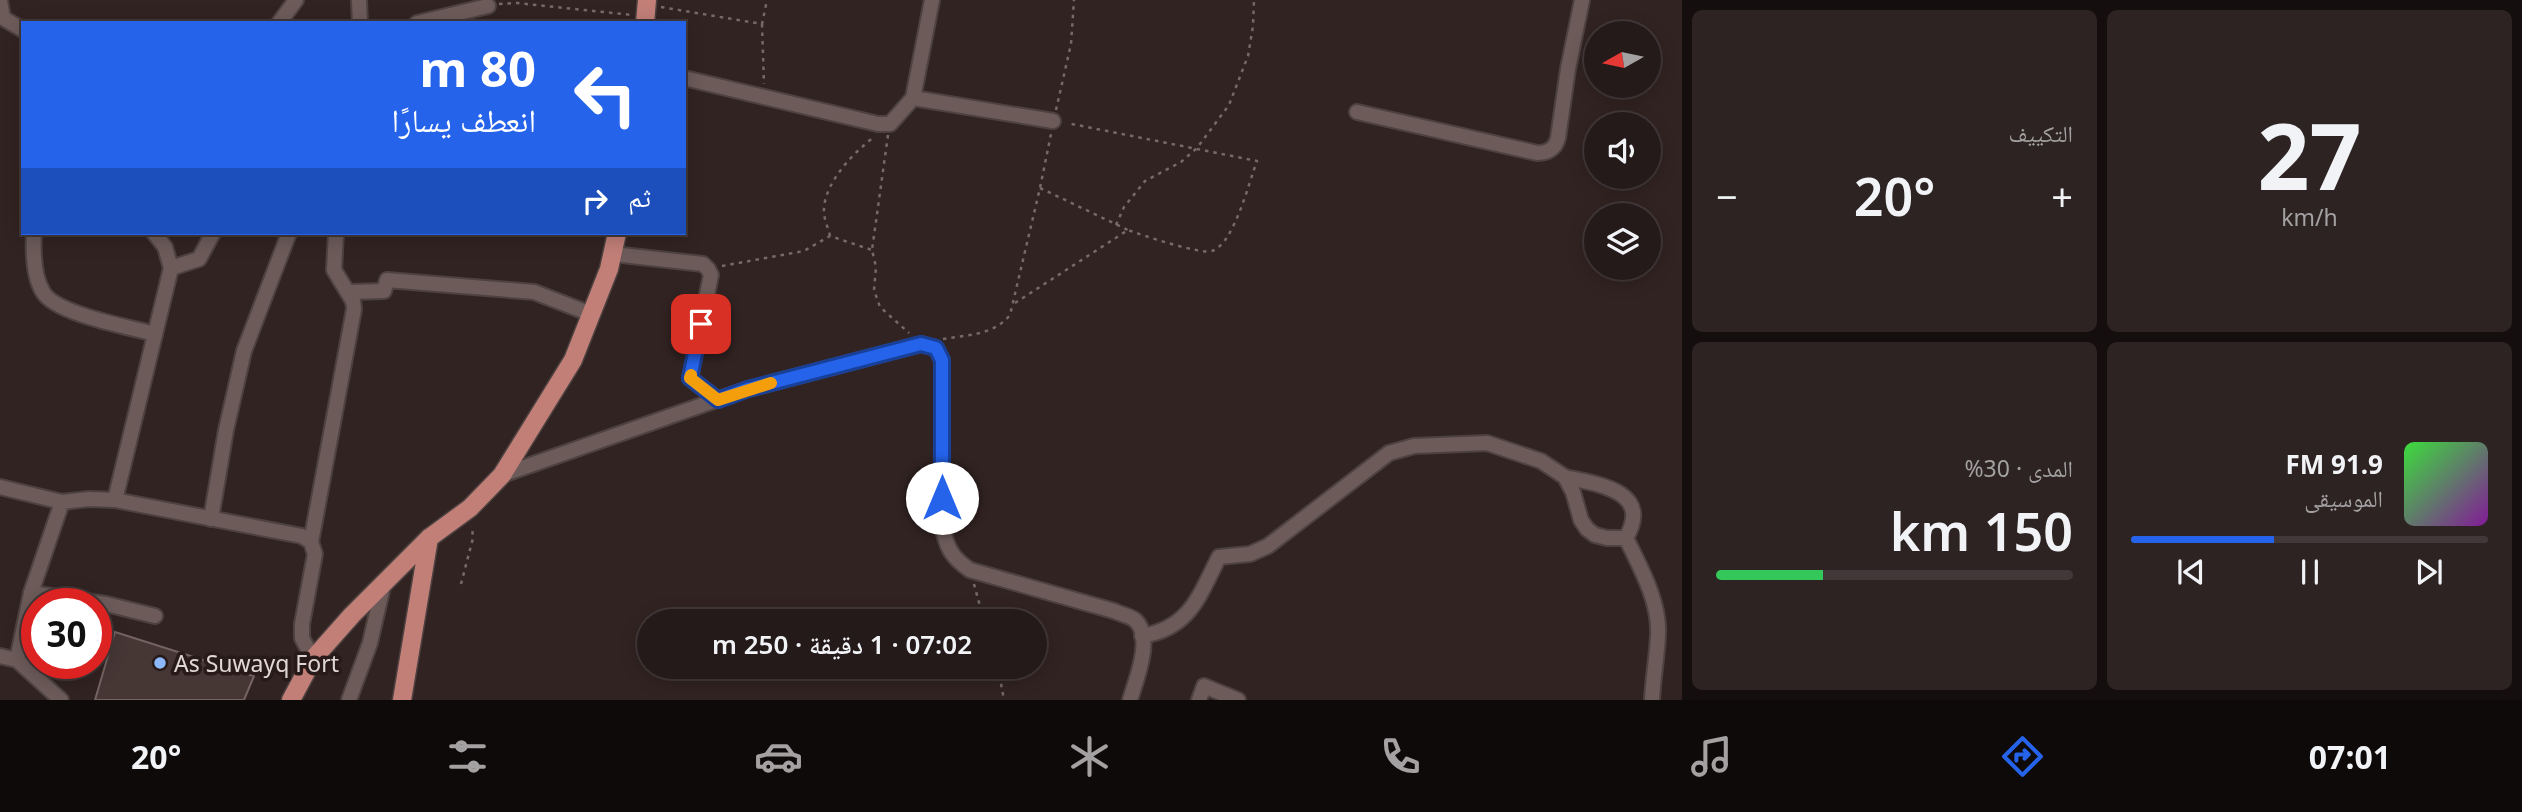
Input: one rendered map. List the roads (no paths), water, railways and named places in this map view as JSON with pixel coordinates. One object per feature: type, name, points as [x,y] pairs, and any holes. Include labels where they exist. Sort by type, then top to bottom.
[{"type":"main road","points":[[291,700],[313,659],[384,582],[429,538],[470,508],[502,475],[573,360],[617,235]]},
{"type":"main road","points":[[402,700],[429,538]]},
{"type":"street","points":[[280,21],[296,0]]},
{"type":"street","points":[[359,0],[360,21]]},
{"type":"street","points":[[686,78],[878,124],[890,124],[913,98],[932,0]]},
{"type":"street","points":[[1357,112],[1537,153],[1546,152],[1554,147],[1558,138],[1582,0]]},
{"type":"street","points":[[0,1],[1,22],[21,29]]},
{"type":"street","points":[[425,21],[488,6]]},
{"type":"street","points":[[913,98],[1053,121]]},
{"type":"street","points":[[34,235],[37,281],[44,296],[63,309],[155,334]]},
{"type":"street","points":[[115,500],[171,268],[165,247],[156,235]]},
{"type":"street","points":[[171,268],[200,259],[212,235]]},
{"type":"street","points":[[211,519],[226,430],[244,351],[288,235]]},
{"type":"street","points":[[313,659],[302,638],[302,624],[315,554],[311,542],[354,309],[354,301],[334,270],[336,235]]},
{"type":"street","points":[[612,254],[703,264],[708,269],[711,275],[690,378],[718,400]]},
{"type":"street","points":[[348,292],[384,291],[387,279],[507,289],[534,292],[591,314]]},
{"type":"street","points":[[502,475],[748,389],[921,344],[936,348],[942,360],[942,526],[954,559],[970,570],[1114,611],[1135,620],[1142,636],[1142,662],[1130,700]]},
{"type":"street","points":[[1142,636],[1174,626],[1194,606],[1219,557],[1250,554],[1268,546],[1389,453],[1414,446],[1487,443],[1541,461],[1564,477],[1611,489],[1629,500],[1633,523],[1626,538],[1650,592],[1657,617],[1652,700]]},
{"type":"street","points":[[1564,477],[1573,492],[1581,520],[1587,529],[1595,535],[1607,538],[1626,538]]},
{"type":"street","points":[[0,487],[62,502],[115,500],[302,536],[311,542]]},
{"type":"street","points":[[33,588],[62,502]]},
{"type":"street","points":[[349,700],[370,643],[384,582]]},
{"type":"street","points":[[112,605],[155,616]]},
{"type":"street","points":[[17,660],[21,641]]},
{"type":"street","points":[[0,656],[17,660],[61,700]]},
{"type":"street","points":[[1199,700],[1204,686],[1238,700]]},
{"type":"place","name":"As Suwayq Fort","points":[[160,663]]}]
